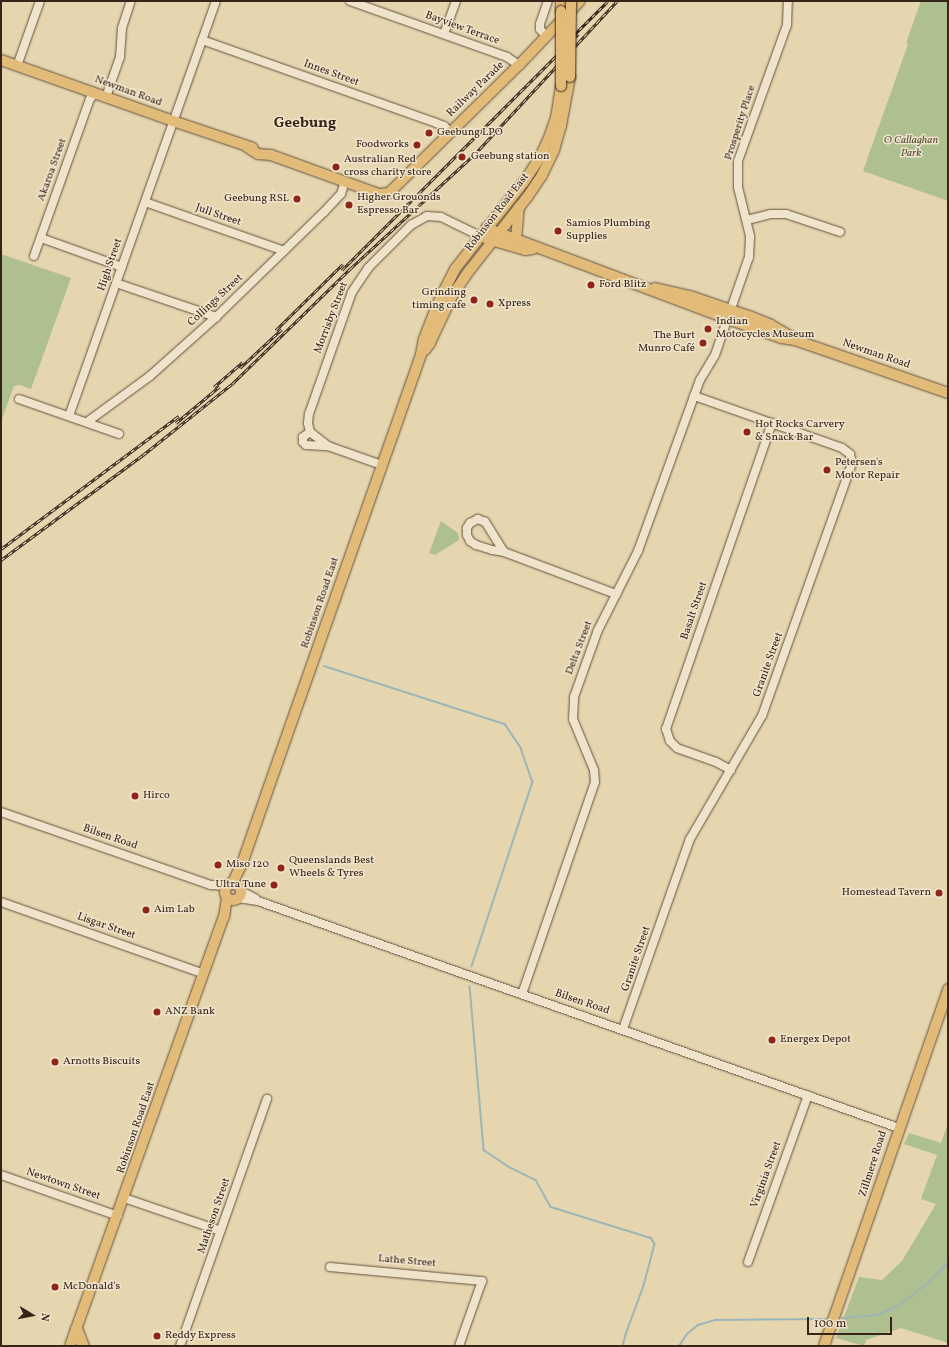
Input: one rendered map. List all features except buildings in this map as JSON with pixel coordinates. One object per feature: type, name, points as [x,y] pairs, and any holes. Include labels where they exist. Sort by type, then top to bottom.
[{"type":"highway","points":[[76,1328],[83,1346]]},
{"type":"main road","name":"Robinson Road East","points":[[421,354],[430,343],[445,310],[460,284],[519,207],[542,174],[554,150],[565,112],[570,77],[571,1]]},
{"type":"main road","name":"Railway Parade","points":[[387,194],[395,190],[450,132],[519,65],[580,1]]},
{"type":"main road","name":"Robinson Road East","points":[[70,1346],[118,1216],[224,917],[229,912],[233,892],[243,861],[421,354],[426,333],[444,289],[455,269],[524,182],[544,149],[556,118],[561,86],[561,6]]},
{"type":"main road","name":"Newman Road","points":[[1,60],[247,147],[258,154],[271,156],[379,194],[387,194]]},
{"type":"main road","points":[[516,240],[519,207]]},
{"type":"main road","name":"Newman Road","points":[[483,232],[525,250],[535,248]]},
{"type":"main road","name":"Newman Road","points":[[495,237],[516,240],[645,287],[682,294],[729,315],[771,325],[795,340],[948,393]]},
{"type":"main road","name":"Zillmere Road","points":[[824,1346],[948,989]]},
{"type":"street","points":[[17,66],[40,1]]},
{"type":"street","points":[[106,97],[120,57],[122,28],[131,1]]},
{"type":"street","name":"High Street","points":[[69,416],[216,1]]},
{"type":"street","name":"Bayview Terrace","points":[[350,1],[363,3],[507,56],[519,65]]},
{"type":"street","points":[[444,34],[456,1]]},
{"type":"street","points":[[546,36],[540,29],[540,24],[548,2]]},
{"type":"street","name":"Prosperity Place","points":[[729,315],[751,251],[747,220],[737,179],[738,161],[786,25],[786,2]]},
{"type":"street","name":"Innes Street","points":[[202,40],[441,125],[450,132]]},
{"type":"street","name":"Akaroa Street","points":[[34,256],[90,99],[95,93]]},
{"type":"street","name":"Collings Street","points":[[87,422],[150,376],[216,317],[338,197],[345,182]]},
{"type":"street","name":"Jull Street","points":[[145,202],[284,251]]},
{"type":"street","points":[[747,220],[771,214],[786,214],[840,232]]},
{"type":"street","name":"Newman Road","points":[[427,216],[441,217],[483,232]]},
{"type":"street","name":"Morrisby Street","points":[[382,465],[328,446],[310,432],[308,423],[309,414],[352,292],[368,268],[411,225],[427,216]]},
{"type":"street","points":[[41,238],[122,267]]},
{"type":"street","points":[[116,283],[216,317]]},
{"type":"street","name":"Delta Street","points":[[522,994],[594,786],[594,770],[573,719],[572,706],[595,639],[641,544],[694,396],[702,376],[715,355],[729,315]]},
{"type":"street","name":"Granite Street","points":[[623,1030],[690,839],[732,770],[762,716],[852,463],[850,454],[845,450],[694,396]]},
{"type":"street","points":[[19,399],[119,434]]},
{"type":"street","name":"Basalt Street","points":[[732,770],[716,762],[677,748],[670,741],[666,729],[772,423]]},
{"type":"street","name":"Morrisby Street","points":[[310,432],[303,437],[304,444],[309,446],[328,446]]},
{"type":"street","points":[[504,552],[485,522],[478,519],[470,523],[467,532],[470,541],[492,550],[504,552],[616,594]]},
{"type":"street","name":"Bilsen Road","points":[[1,812],[233,892],[899,1128]]},
{"type":"street","name":"Lisgar Street","points":[[1,902],[204,974]]},
{"type":"street","name":"Virginia Street","points":[[748,1262],[808,1095]]},
{"type":"street","name":"Matheson Street","points":[[182,1344],[267,1099]]},
{"type":"street","name":"Newtown Street","points":[[1,1175],[118,1216]]},
{"type":"street","points":[[124,1198],[221,1231]]},
{"type":"street","name":"Lathe Street","points":[[330,1267],[482,1282],[459,1346]]},
{"type":"green space","name":"O Callaghan Park","points":[[921,1],[948,1],[948,201],[863,171],[908,44],[906,43]]},
{"type":"green space","points":[[1,254],[71,278],[31,389],[20,385],[14,386],[1,422]]},
{"type":"green space","points":[[441,521],[458,533],[459,540],[435,555],[429,553]]},
{"type":"green space","points":[[948,1123],[948,1343],[901,1328],[866,1340],[864,1346],[836,1338],[859,1277],[882,1280],[902,1261],[936,1204],[921,1199],[937,1155],[904,1144],[909,1133],[941,1143]]},
{"type":"waterway","points":[[324,666],[505,724],[521,748],[533,782],[472,966]]},
{"type":"waterway","points":[[470,986],[484,1150],[509,1167],[536,1180],[551,1207],[651,1238],[655,1244],[644,1286],[623,1346]]},
{"type":"waterway","points":[[842,1318],[877,1315],[900,1305],[927,1284],[948,1262]]},
{"type":"waterway","points":[[679,1346],[687,1334],[698,1325],[716,1320],[825,1319]]},
{"type":"railway","points":[[573,36],[608,1]]},
{"type":"railway","points":[[1,560],[143,455],[232,384],[351,268],[474,155],[617,1]]},
{"type":"railway","points":[[342,270],[578,34]]},
{"type":"railway","points":[[276,330],[343,264]]},
{"type":"railway","points":[[240,368],[282,329]]},
{"type":"railway","points":[[214,387],[243,362]]},
{"type":"railway","points":[[176,423],[220,386]]},
{"type":"railway","points":[[1,549],[179,416]]},
{"type":"place","name":"Geebung LPO","points":[[429,133]]},
{"type":"place","name":"Foodworks","points":[[417,145]]},
{"type":"place","name":"Geebung station","points":[[462,157]]},
{"type":"place","name":"Australian Red cross charity store","points":[[336,167]]},
{"type":"place","name":"Geebung RSL","points":[[297,199]]},
{"type":"place","name":"Higher Grouonds Espresso Bar","points":[[349,205]]},
{"type":"place","name":"Samios Plumbing Supplies","points":[[558,231]]},
{"type":"place","name":"Ford Blitz","points":[[591,285]]},
{"type":"place","name":"Grinding timing cafe","points":[[474,300]]},
{"type":"place","name":"Xpress","points":[[490,304]]},
{"type":"place","name":"Indian Motocycles Museum","points":[[708,329]]},
{"type":"place","name":"The Burt Munro Café","points":[[703,343]]},
{"type":"place","name":"Hot Rocks Carvery & Snack Bar","points":[[747,432]]},
{"type":"place","name":"Petersen's Motor Repair","points":[[827,470]]},
{"type":"place","name":"Hirco","points":[[135,796]]},
{"type":"place","name":"Miso 120","points":[[218,865]]},
{"type":"place","name":"Queenslands Best Wheels & Tyres","points":[[281,868]]},
{"type":"place","name":"Ultra Tune","points":[[274,885]]},
{"type":"place","name":"Homestead Tavern","points":[[939,893]]},
{"type":"place","name":"Aim Lab","points":[[146,910]]},
{"type":"place","name":"ANZ Bank","points":[[157,1012]]},
{"type":"place","name":"Energex Depot","points":[[772,1040]]},
{"type":"place","name":"Arnotts Biscuits","points":[[55,1062]]},
{"type":"place","name":"McDonald's","points":[[55,1287]]},
{"type":"place","name":"Reddy Express","points":[[157,1336]]},
{"type":"district","name":"Geebung","points":[[305,124]]}]
